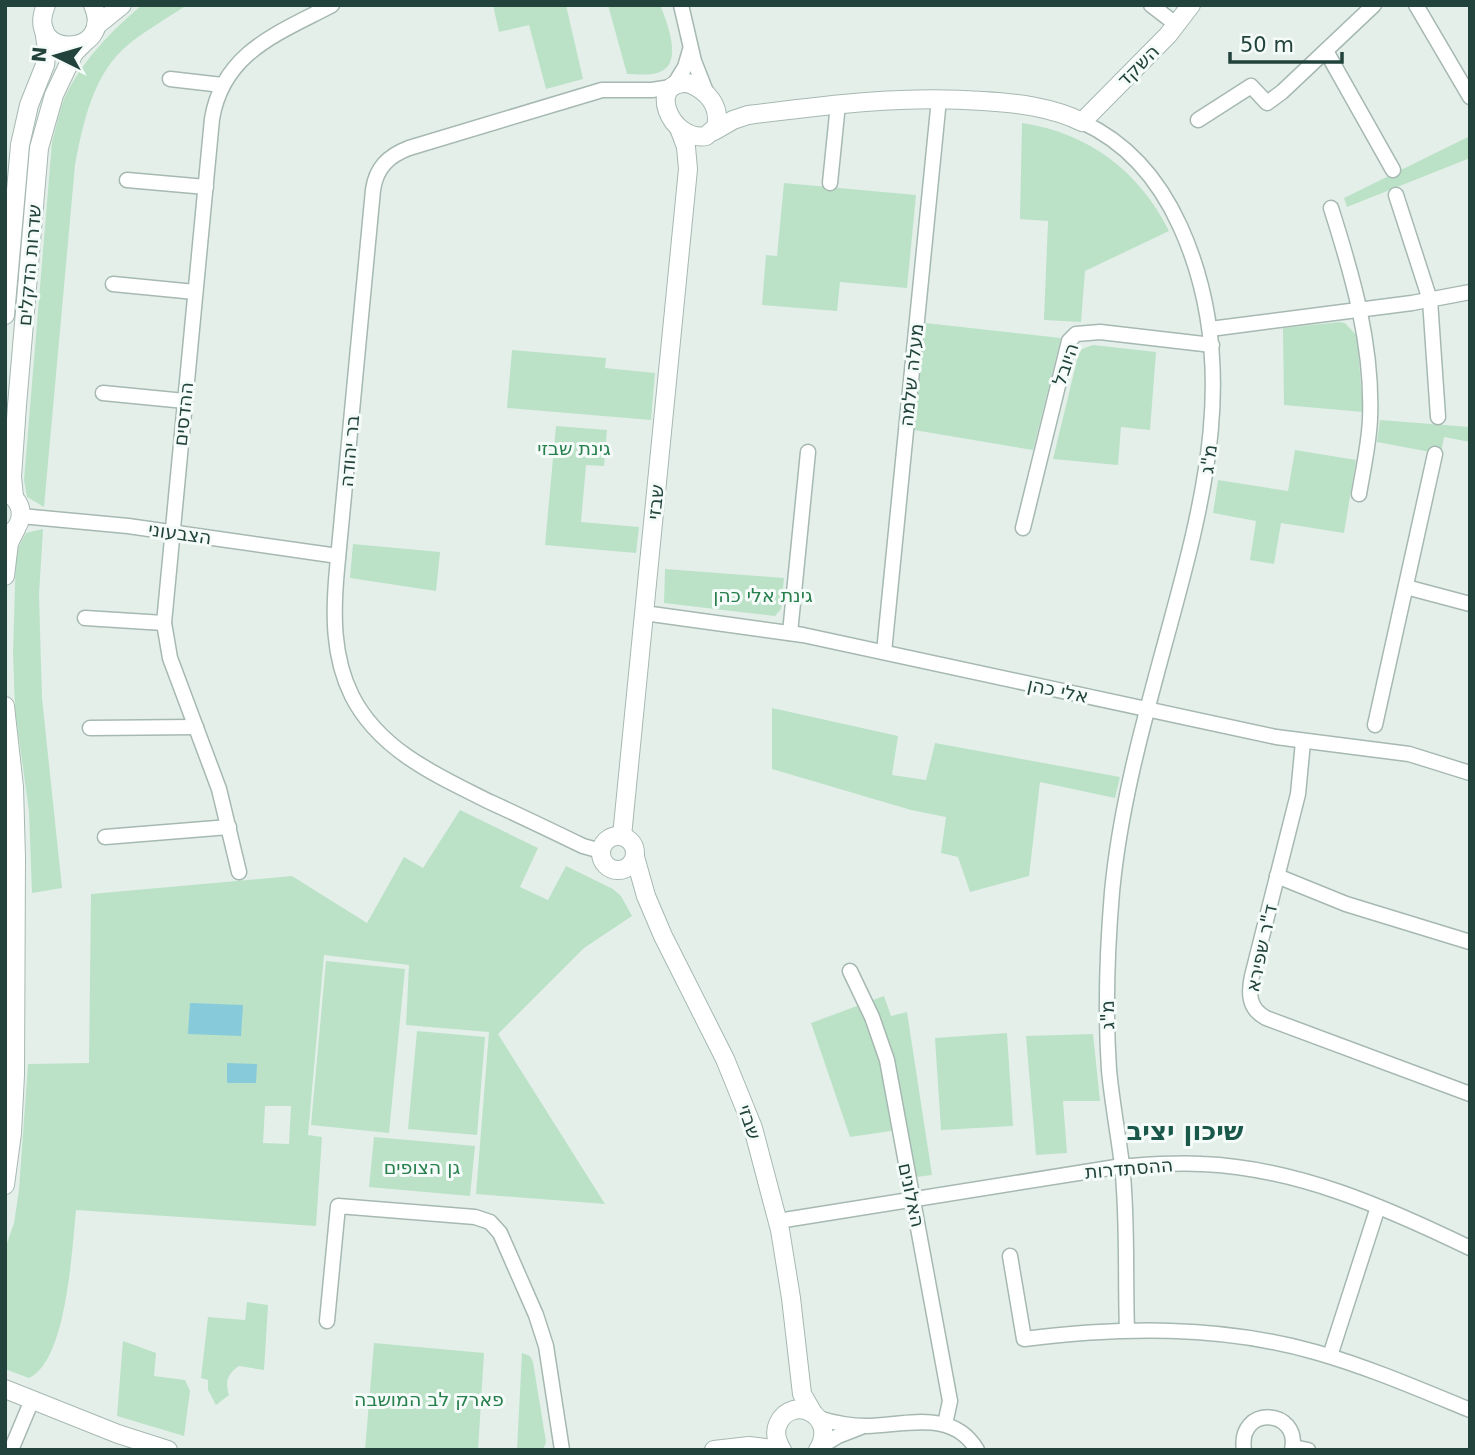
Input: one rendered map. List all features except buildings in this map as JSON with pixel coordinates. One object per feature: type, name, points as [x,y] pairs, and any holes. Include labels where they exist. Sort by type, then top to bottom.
[{"type":"street","points":[[93,5],[96,26]]},
{"type":"street","points":[[96,26],[121,5]]},
{"type":"street","name":"ההדסים","points":[[239,873],[216,779],[170,658],[164,623],[214,108],[222,85],[239,62],[255,47],[332,5]]},
{"type":"street","points":[[681,5],[691,45],[697,72],[718,119],[712,133],[695,136],[679,128],[668,113],[666,97],[685,67],[691,45]]},
{"type":"street","points":[[1151,5],[1177,24]]},
{"type":"street","name":"השקד","points":[[1082,122],[1177,24],[1191,5]]},
{"type":"street","points":[[1198,120],[1251,86],[1267,103],[1374,5]]},
{"type":"street","points":[[1416,5],[1470,97]]},
{"type":"street","points":[[44,13],[48,37],[58,44],[71,46],[84,43]]},
{"type":"street","name":"שדרות הדקלים","points":[[5,315],[12,156],[46,65],[44,13]]},
{"type":"street","name":"שדרות הדקלים","points":[[14,527],[20,505],[9,494],[39,148],[54,95],[74,53],[93,34],[96,26]]},
{"type":"street","points":[[1326,51],[1393,170]]},
{"type":"street","points":[[170,79],[222,85]]},
{"type":"street","points":[[672,86],[688,83],[701,89],[711,99]]},
{"type":"street","name":"בר יהודה","points":[[601,851],[583,846],[450,782],[404,754],[380,734],[352,695],[337,650],[334,598],[373,190],[379,171],[389,158],[409,148],[602,90],[652,90],[672,86]]},
{"type":"street","name":"בר יהודה","points":[[627,90],[655,101],[668,113]]},
{"type":"street","name":"מ\"ג","points":[[711,99],[727,109],[751,114]]},
{"type":"street","name":"מ\"ג","points":[[712,133],[737,118],[751,114],[889,99],[939,99],[1024,105],[1051,111],[1082,122],[1118,142],[1137,160],[1171,206],[1187,241],[1199,278],[1212,345],[1214,390],[1208,467],[1192,545],[1131,774],[1118,842],[1108,934],[1109,1068],[1122,1166],[1127,1330]]},
{"type":"street","name":"מעלה שלמה","points":[[884,652],[939,99]]},
{"type":"street","points":[[830,183],[838,104]]},
{"type":"street","name":"שבזי","points":[[622,836],[688,169],[686,147],[679,128]]},
{"type":"street","name":"שבזי","points":[[688,169],[696,151],[712,133]]},
{"type":"street","points":[[127,180],[206,187]]},
{"type":"street","points":[[1396,195],[1430,300],[1438,417]]},
{"type":"street","points":[[1331,208],[1360,310],[1367,352],[1370,423],[1359,494]]},
{"type":"street","points":[[113,284],[195,292]]},
{"type":"street","points":[[1210,329],[1360,310],[1470,292]]},
{"type":"street","name":"היובל","points":[[1023,528],[1069,341],[1076,334],[1089,332],[1212,345]]},
{"type":"street","points":[[103,393],[185,401]]},
{"type":"street","points":[[790,633],[808,452]]},
{"type":"street","points":[[1375,725],[1435,454]]},
{"type":"street","points":[[5,576],[14,527]]},
{"type":"street","name":"הצבעוני","points":[[14,527],[172,532],[338,556]]},
{"type":"street","points":[[1406,587],[1470,604]]},
{"type":"street","name":"אלי כהן","points":[[644,614],[790,633],[1303,742],[1402,752],[1470,773]]},
{"type":"street","points":[[85,618],[164,623]]},
{"type":"street","points":[[5,706],[15,801],[16,873],[15,1075],[12,1133],[5,1185]]},
{"type":"street","points":[[90,728],[196,727]]},
{"type":"street","name":"ד\"ר שפירא","points":[[1303,742],[1299,790],[1250,986],[1250,1000],[1257,1012],[1266,1018],[1470,1094]]},
{"type":"street","points":[[105,837],[229,827]]},
{"type":"street","points":[[622,836],[633,844],[635,857],[627,867],[614,869],[603,862],[601,851],[609,838],[622,836]]},
{"type":"street","name":"שבזי","points":[[635,857],[646,897],[740,1094],[764,1162],[778,1221],[791,1298],[802,1394],[824,1432],[819,1448]]},
{"type":"street","name":"שבזי","points":[[614,869],[628,877],[646,897]]},
{"type":"street","points":[[1277,876],[1346,904],[1470,942]]},
{"type":"street","name":"האלונים","points":[[850,971],[884,1047],[950,1401],[945,1424]]},
{"type":"street","name":"ההסתדרות","points":[[778,1221],[1122,1166],[1181,1163],[1243,1168],[1319,1185],[1378,1207],[1470,1248]]},
{"type":"street","points":[[327,1321],[338,1206],[475,1217],[490,1222],[500,1233],[542,1331],[562,1450]]},
{"type":"street","points":[[1330,1356],[1378,1207]]},
{"type":"street","points":[[1010,1256],[1024,1339],[1127,1330],[1227,1334],[1280,1343],[1330,1356],[1470,1410]]},
{"type":"street","name":"שבזי","points":[[781,1420],[796,1383],[798,1365]]},
{"type":"street","points":[[5,1389],[118,1434],[168,1450]]},
{"type":"street","points":[[12,1450],[32,1400]]},
{"type":"street","points":[[720,1449],[758,1436],[798,1410],[839,1424],[945,1424],[965,1434],[977,1450]]},
{"type":"street","points":[[1244,1450],[1243,1440],[1248,1427],[1261,1418],[1270,1417],[1288,1426],[1298,1449]]},
{"type":"street","points":[[781,1420],[776,1436],[781,1450]]},
{"type":"street","points":[[819,1448],[838,1436],[866,1426]]},
{"type":"street","points":[[720,1449],[760,1446],[781,1450]]},
{"type":"green space","points":[[142,5],[187,5],[129,44],[117,56],[98,84],[86,116],[75,165],[44,507],[27,497],[24,480],[52,142],[64,99],[79,72],[108,36]]},
{"type":"green space","points":[[493,5],[566,5],[583,79],[546,89],[529,25],[499,32]]},
{"type":"green space","points":[[608,5],[660,5],[672,47],[670,63],[665,69],[651,74],[627,74]]},
{"type":"green space","points":[[1022,123],[1069,136],[1109,158],[1143,190],[1169,231],[1085,271],[1081,322],[1044,320],[1048,221],[1020,219]]},
{"type":"green space","points":[[1470,136],[1470,158],[1347,207],[1344,198]]},
{"type":"green space","points":[[784,183],[916,195],[907,288],[840,282],[837,311],[762,305],[766,255],[777,256]]},
{"type":"green space","points":[[925,323],[1061,338],[1033,450],[914,430]]},
{"type":"green space","points":[[1345,323],[1357,336],[1363,412],[1284,405],[1283,328]]},
{"type":"green space","points":[[1093,345],[1156,352],[1150,430],[1121,427],[1118,465],[1053,459],[1078,356],[1082,349]]},
{"type":"green space","points":[[512,350],[606,358],[605,368],[655,373],[651,420],[507,408]]},
{"type":"green space","points":[[1380,420],[1470,427],[1470,442],[1444,437],[1441,454],[1377,442]]},
{"type":"green space","name":"גינת שבזי","points":[[556,426],[607,430],[604,466],[586,465],[581,522],[639,527],[636,553],[545,545]]},
{"type":"green space","points":[[1295,450],[1356,460],[1344,533],[1281,523],[1274,564],[1250,560],[1256,521],[1213,513],[1218,480],[1288,491]]},
{"type":"green space","points":[[43,529],[39,595],[42,698],[62,888],[32,893],[29,812],[15,709],[13,653],[16,552],[26,533]]},
{"type":"green space","points":[[353,544],[440,552],[436,591],[350,578]]},
{"type":"green space","name":"גינת אלי כהן","points":[[665,569],[784,578],[781,609],[775,616],[664,603]]},
{"type":"green space","points":[[772,708],[898,736],[892,775],[926,780],[935,743],[1120,777],[1115,798],[1040,782],[1029,876],[970,892],[958,857],[941,853],[946,817],[911,810],[772,769]]},
{"type":"green space","points":[[460,810],[538,848],[520,887],[548,900],[566,866],[613,889],[621,896],[632,916],[584,948],[498,1034],[605,1204],[476,1194],[489,1032],[406,1025],[409,965],[324,955],[308,1135],[322,1137],[316,1226],[76,1210],[65,1302],[52,1350],[42,1367],[29,1378],[5,1369],[5,1249],[14,1223],[19,1190],[28,1064],[89,1063],[91,894],[292,876],[367,923],[404,857],[423,868]],"holes":[[[265,1106],[291,1106],[289,1144],[263,1143]]]},
{"type":"green space","points":[[326,961],[405,969],[389,1133],[311,1125]]},
{"type":"green space","points":[[884,996],[891,1016],[907,1012],[932,1175],[916,1177],[904,1129],[850,1137],[811,1023]]},
{"type":"green space","points":[[417,1031],[485,1037],[477,1135],[408,1129]]},
{"type":"green space","points":[[1007,1033],[1013,1126],[941,1130],[935,1038]]},
{"type":"green space","points":[[1093,1034],[1100,1101],[1063,1101],[1067,1153],[1036,1155],[1026,1036]]},
{"type":"green space","name":"גן הצופים","points":[[374,1137],[475,1146],[470,1196],[369,1187]]},
{"type":"green space","points":[[247,1302],[268,1305],[264,1370],[239,1366],[228,1379],[229,1395],[216,1405],[208,1390],[208,1380],[201,1378],[208,1317],[245,1320]]},
{"type":"green space","points":[[123,1341],[156,1353],[154,1376],[185,1380],[190,1391],[184,1436],[117,1416]]},
{"type":"green space","name":"פארק לב המושבה","points":[[374,1343],[484,1353],[478,1450],[365,1450]]},
{"type":"green space","name":"פארק לב המושבה","points":[[522,1353],[530,1356],[533,1362],[546,1442],[543,1450],[517,1450]]},
{"type":"water","points":[[190,1003],[243,1005],[241,1036],[188,1034]]},
{"type":"water","points":[[227,1063],[257,1064],[256,1083],[227,1083]]},
{"type":"district","name":"שיכון יציב","points":[[1185,1131]]}]
